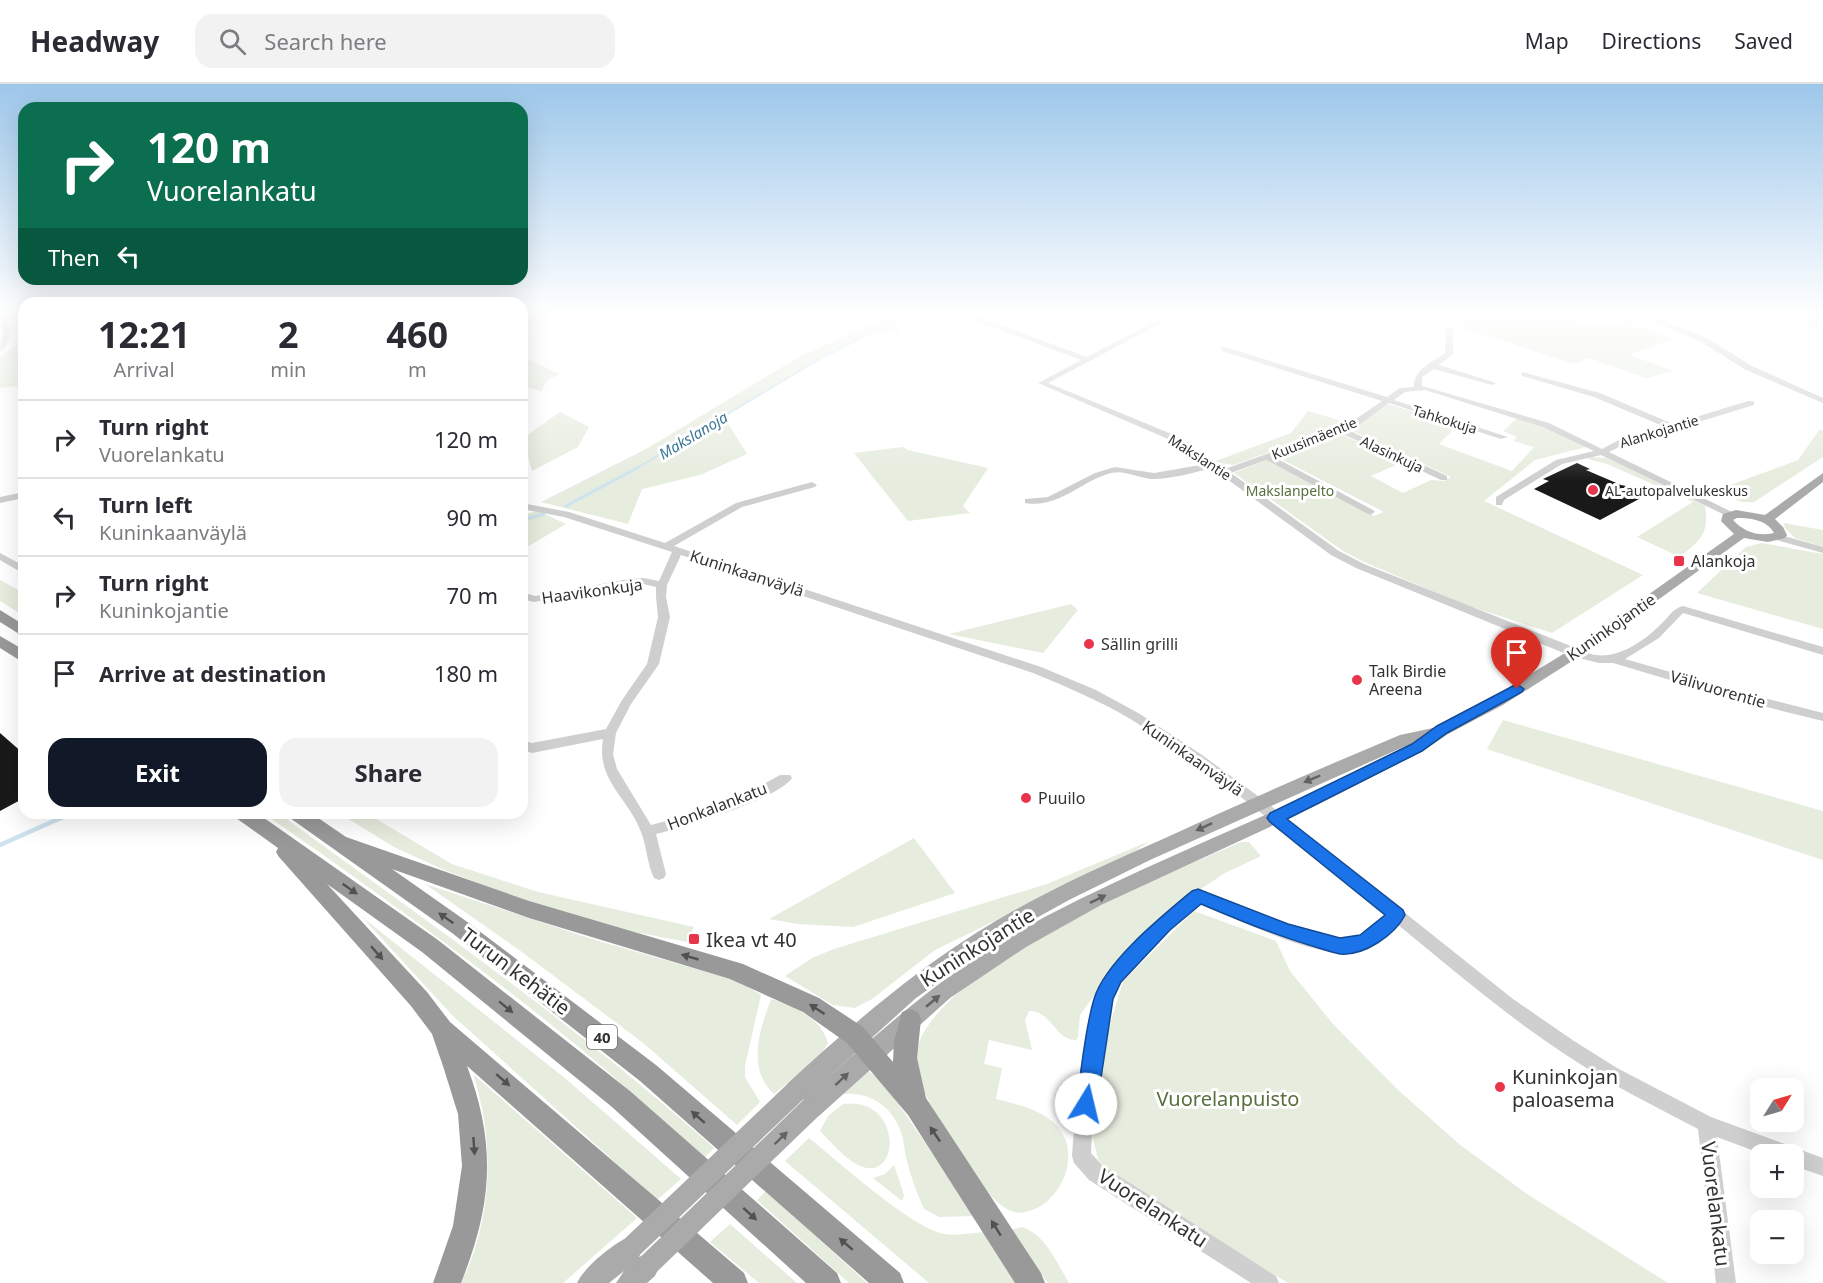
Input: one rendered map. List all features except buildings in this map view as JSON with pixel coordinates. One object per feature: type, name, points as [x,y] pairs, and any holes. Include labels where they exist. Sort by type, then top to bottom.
[{"type":"highway","points":[[0,615],[18,628]]},
{"type":"highway","points":[[0,641],[18,654]]},
{"type":"highway","name":"Turun kehätie","points":[[251,819],[430,946],[621,1099],[827,1283]]},
{"type":"highway","name":"Turun kehätie","points":[[306,819],[459,927],[648,1073],[890,1283]]},
{"type":"highway","points":[[268,831],[419,999],[442,1029],[734,1283]]},
{"type":"highway","points":[[340,843],[529,909],[746,975],[811,1005],[863,1044],[917,1107],[1025,1275]]},
{"type":"highway","points":[[910,1019],[904,1064],[917,1107]]},
{"type":"highway","points":[[442,1029],[461,1083],[472,1126],[476,1178],[465,1233],[447,1283]]},
{"type":"main road","points":[[1766,520],[1823,476]]},
{"type":"main road","points":[[1731,515],[1750,515],[1766,520],[1778,527],[1781,534],[1778,537],[1758,537],[1743,533],[1727,520],[1731,515]]},
{"type":"main road","name":"Kuninkojantie","points":[[863,1044],[910,1019],[943,992],[1019,941],[1094,900],[1275,818],[1417,747],[1442,730],[1498,701],[1575,653],[1743,533]]},
{"type":"main road","name":"Kuninkojantie","points":[[590,1283],[635,1266],[863,1044],[928,976],[993,933],[1081,885],[1257,803],[1406,739],[1442,730]]},
{"type":"street","name":"Makslantie","points":[[1068,369],[1042,384],[1171,436],[1225,472],[1335,553],[1385,578],[1575,653],[1605,661],[1614,659]]},
{"type":"street","name":"Tahkokuja","points":[[1286,369],[1504,437]]},
{"type":"street","points":[[1429,369],[1419,376],[1418,388],[1445,393],[1546,425],[1602,452]]},
{"type":"street","points":[[1443,369],[1492,383]]},
{"type":"street","points":[[1751,369],[1823,401]]},
{"type":"street","points":[[1525,374],[1597,395],[1673,427]]},
{"type":"street","name":"Kuusimäentie","points":[[1225,472],[1341,430],[1356,423],[1403,390],[1418,388]]},
{"type":"street","name":"Alankojantie","points":[[1602,452],[1620,443],[1751,403]]},
{"type":"street","name":"Alasinkuja","points":[[1341,430],[1444,478]]},
{"type":"street","points":[[1499,503],[1499,499],[1559,462],[1602,452]]},
{"type":"street","name":"Alankojantie","points":[[1602,452],[1731,515]]},
{"type":"street","points":[[1266,457],[1370,512]]},
{"type":"street","points":[[1028,501],[1042,503],[1053,500],[1088,477],[1120,468],[1155,476],[1214,465]]},
{"type":"street","points":[[672,549],[739,506],[772,494],[812,485]]},
{"type":"street","points":[[0,500],[18,496]]},
{"type":"street","name":"Kuninkaanväylä","points":[[528,507],[566,514],[1037,670],[1092,693],[1136,717],[1197,758],[1257,803],[1507,1004],[1568,1047],[1611,1074],[1706,1124],[1760,1144]]},
{"type":"street","points":[[1778,537],[1823,550]]},
{"type":"street","name":"Honkalankatu","points":[[659,874],[648,831],[610,769],[607,753],[610,733],[626,703],[653,664],[664,617],[662,585],[672,549]]},
{"type":"street","points":[[0,556],[18,567]]},
{"type":"street","name":"Haavikonkuja","points":[[528,597],[534,599],[628,582],[643,581],[662,585]]},
{"type":"street","points":[[1614,659],[1654,637],[1668,624],[1677,611],[1683,609],[1823,651]]},
{"type":"street","name":"Välivuorentie","points":[[1614,659],[1738,696],[1823,717]]},
{"type":"street","points":[[528,747],[532,748],[610,733]]},
{"type":"street","name":"Honkalankatu","points":[[648,831],[679,823],[758,795],[785,778]]},
{"type":"street","name":"Vuorelankatu","points":[[1269,1283],[1096,1173],[1081,1156],[1084,1121],[1103,999],[1114,977],[1164,925],[1198,896],[1286,931],[1340,946],[1352,946],[1366,940],[1396,915]]},
{"type":"street","name":"Vuorelankatu","points":[[1706,1124],[1726,1283]]},
{"type":"street","name":"Kuninkaanväylä","points":[[1804,1160],[1823,1167]]},
{"type":"green space","points":[[0,369],[18,369],[18,388],[0,388]]},
{"type":"green space","points":[[528,369],[549,369],[560,374],[548,380],[541,391],[528,388]]},
{"type":"green space","points":[[779,369],[803,369],[724,417],[747,454],[700,475],[642,489],[628,524],[541,502],[646,449]]},
{"type":"green space","points":[[1620,369],[1668,369],[1674,371],[1646,378]]},
{"type":"green space","name":"Makslanpelto","points":[[1388,404],[1458,425],[1439,444],[1512,471],[1534,447],[1513,441],[1517,437],[1503,431],[1517,418],[1544,425],[1586,447],[1535,460],[1484,501],[1643,575],[1552,633],[1463,604],[1364,562],[1343,551],[1234,473],[1266,460],[1374,516],[1384,512],[1277,457],[1341,434],[1403,462],[1371,476],[1403,493],[1431,480],[1444,481],[1451,477],[1351,430]]},
{"type":"green space","points":[[1308,411],[1349,423],[1234,465],[1213,462],[1291,433]]},
{"type":"green space","points":[[560,412],[589,427],[578,447],[532,471],[528,456],[528,434]]},
{"type":"green space","points":[[1820,429],[1823,431],[1823,457],[1754,502],[1742,502],[1714,491],[1798,460]]},
{"type":"green space","points":[[903,447],[988,468],[963,506],[970,513],[908,521],[854,453]]},
{"type":"green space","points":[[1590,457],[1607,458],[1705,506],[1706,524],[1702,536],[1680,557],[1637,537],[1693,502],[1607,464],[1588,459]]},
{"type":"green space","points":[[538,511],[566,524],[528,546],[528,514]]},
{"type":"green space","points":[[1784,523],[1823,530],[1823,547],[1795,538],[1785,528]]},
{"type":"green space","points":[[1762,543],[1823,554],[1823,629],[1697,593],[1746,547]]},
{"type":"green space","points":[[0,580],[18,590],[18,612],[0,601]]},
{"type":"green space","points":[[1071,604],[1078,610],[1043,653],[949,634]]},
{"type":"green space","points":[[1503,720],[1823,811],[1823,860],[1487,749]]},
{"type":"green space","points":[[272,819],[286,819],[500,975],[609,1059],[714,1148],[705,1157],[581,1049],[464,957]]},
{"type":"green space","points":[[349,819],[376,819],[452,864],[538,892],[694,927],[687,942],[619,929],[529,902],[444,870],[394,847]]},
{"type":"green space","points":[[914,838],[955,893],[853,927],[798,924],[769,919]]},
{"type":"green space","points":[[1150,841],[1128,856],[935,950],[872,999],[855,1008],[833,1005],[785,976],[812,958],[834,949],[1047,884]]},
{"type":"green space","points":[[1241,842],[1249,842],[1261,856],[1225,873],[1186,899],[1113,969],[1080,1015],[1076,1040],[1063,1036],[1043,1015],[1029,1011],[1025,1020],[1032,1050],[989,1040],[984,1064],[1002,1068],[996,1099],[1029,1108],[1052,1121],[1065,1138],[1068,1151],[1068,1164],[1064,1177],[1058,1189],[1049,1199],[1026,1212],[1015,1212],[1004,1207],[987,1192],[944,1127],[923,1090],[915,1062],[926,1028],[956,995],[1000,962],[1051,931],[1106,902]]},
{"type":"green space","points":[[425,884],[592,939],[741,982],[761,995],[745,1066],[745,1077],[760,1102],[737,1125],[642,1042],[522,952]]},
{"type":"green space","name":"Vuorelanpuisto","points":[[1194,911],[1276,941],[1290,971],[1333,1024],[1397,1089],[1459,1144],[1527,1194],[1668,1283],[1288,1283],[1110,1175],[1098,1159],[1092,1135],[1107,1035],[1123,981]]},
{"type":"green space","points":[[362,917],[566,1079],[681,1179],[657,1200],[452,1015]]},
{"type":"green space","points":[[771,999],[806,1014],[819,1027],[828,1043],[819,1057],[774,1094],[765,1084],[758,1060],[760,1035]]},
{"type":"green space","points":[[867,1070],[883,1082],[976,1216],[939,1217],[924,1209],[910,1173],[899,1127],[887,1109],[878,1102],[859,1095],[836,1095]]},
{"type":"green space","points":[[473,1074],[637,1218],[563,1283],[461,1283],[472,1258],[479,1233],[485,1206],[487,1179],[485,1126]]},
{"type":"green space","points":[[843,1104],[863,1105],[877,1113],[886,1125],[890,1139],[888,1153],[882,1163],[872,1168],[858,1165],[843,1154],[820,1131],[828,1116]]},
{"type":"green space","points":[[809,1138],[894,1207],[930,1229],[949,1235],[985,1232],[1017,1283],[929,1283],[785,1161]]},
{"type":"green space","points":[[894,1165],[904,1195],[902,1201],[873,1178],[885,1174]]},
{"type":"green space","points":[[766,1191],[867,1283],[849,1283],[757,1200]]},
{"type":"green space","points":[[730,1224],[797,1283],[759,1283],[710,1242]]},
{"type":"green space","points":[[1022,1227],[1031,1231],[1044,1243],[1069,1283],[1048,1283],[1010,1230]]},
{"type":"waterway","name":"Makslanoja","points":[[637,468],[803,369]]},
{"type":"waterway","name":"Makslanoja","points":[[566,506],[639,467]]},
{"type":"waterway","name":"Makslanoja","points":[[528,518],[544,514]]},
{"type":"waterway","name":"Makslanoja","points":[[0,845],[58,819]]},
{"type":"place","name":"AL-autopalvelukeskus","points":[[1593,490]]},
{"type":"place","name":"Alankoja","points":[[1679,561]]},
{"type":"place","name":"Sällin grilli","points":[[1089,644]]},
{"type":"place","name":"Talk Birdie Areena","points":[[1357,680]]},
{"type":"place","name":"Puuilo","points":[[1026,798]]},
{"type":"place","name":"Ikea vt 40","points":[[694,939]]},
{"type":"place","name":"Kuninkojan paloasema","points":[[1500,1087]]},
{"type":"route","points":[[1086,1104],[1103,999],[1114,977],[1164,925],[1198,896],[1286,931],[1340,946],[1352,946],[1366,940],[1386,926],[1396,915],[1275,818],[1417,747],[1442,730],[1517,689]]}]
